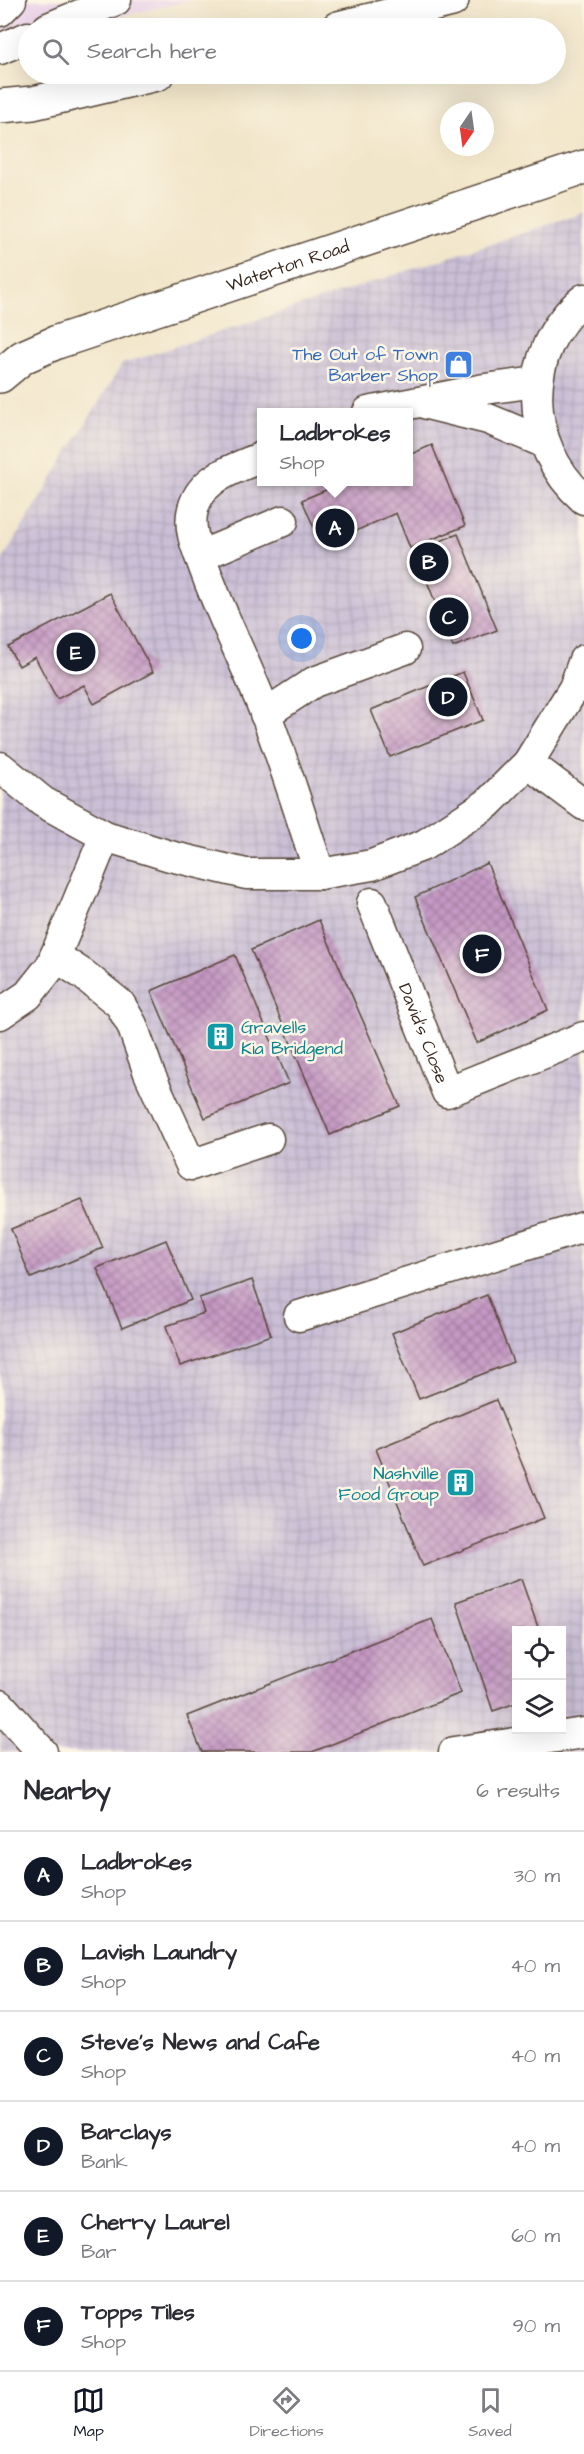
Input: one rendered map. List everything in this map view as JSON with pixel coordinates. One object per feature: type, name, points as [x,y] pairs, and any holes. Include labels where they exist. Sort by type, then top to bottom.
[{"type":"main road","points":[[379,18],[452,0]]},
{"type":"main road","points":[[0,106],[33,103],[114,84]]},
{"type":"main road","name":"Waterton Road","points":[[0,376],[23,357],[57,342],[584,167]]},
{"type":"street","points":[[0,11],[11,0]]},
{"type":"street","points":[[73,18],[117,0]]},
{"type":"street","points":[[0,49],[18,41]]},
{"type":"street","points":[[583,502],[559,472],[543,442],[537,413],[536,382],[547,344],[569,311],[584,299]]},
{"type":"street","points":[[388,408],[485,389],[536,382]]},
{"type":"street","points":[[418,402],[488,419],[543,442]]},
{"type":"street","points":[[257,459],[219,475],[207,483],[199,494],[192,513],[191,529],[215,599],[265,714],[320,874]]},
{"type":"street","points":[[200,556],[284,521]]},
{"type":"street","points":[[265,714],[314,682],[405,649]]},
{"type":"street","points":[[0,767],[43,802],[105,836],[170,856],[246,874],[320,874],[372,865],[424,845],[487,804],[528,763],[574,688],[584,660]]},
{"type":"street","points":[[528,763],[584,805]]},
{"type":"street","points":[[0,1014],[28,995],[51,966],[105,836]]},
{"type":"street","name":"David's Close","points":[[372,903],[447,1092],[584,1037]]},
{"type":"street","points":[[55,956],[84,975],[120,1004],[132,1025],[149,1073],[191,1165],[268,1139]]},
{"type":"street","points":[[299,1316],[584,1227]]},
{"type":"street","points":[[0,1705],[42,1752]]},
{"type":"street","points":[[454,1752],[584,1733]]},
{"type":"shaded area","points":[[0,0],[192,0],[112,18],[18,18],[18,39],[0,43]]},
{"type":"shaded area","points":[[584,213],[584,1752],[0,1752],[0,564],[122,364]]},
{"type":"building","points":[[432,445],[465,526],[410,548],[396,513],[322,546],[302,500],[335,486],[413,486],[413,453]]},
{"type":"building","points":[[458,534],[497,630],[453,647],[415,551]]},
{"type":"building","points":[[110,593],[153,672],[94,704],[84,685],[57,699],[35,657],[19,666],[8,647]]},
{"type":"building","points":[[463,672],[483,720],[390,757],[371,710]]},
{"type":"building","points":[[487,863],[548,1010],[477,1043],[415,897]]},
{"type":"building","points":[[319,920],[400,1106],[330,1135],[251,950]]},
{"type":"building","name":"Gravells Kia Bridgend","points":[[235,955],[289,1083],[205,1118],[151,991]]},
{"type":"building","points":[[82,1200],[103,1248],[31,1278],[11,1229]]},
{"type":"building","points":[[166,1240],[191,1300],[122,1328],[97,1268]]},
{"type":"building","points":[[252,1280],[271,1335],[180,1366],[166,1326],[204,1313],[199,1298]]},
{"type":"building","points":[[487,1295],[513,1362],[419,1399],[392,1333]]},
{"type":"building","name":"Nashville Food Group","points":[[496,1400],[544,1518],[423,1566],[376,1449]]},
{"type":"building","points":[[521,1579],[538,1626],[512,1626],[512,1704],[493,1711],[456,1602]]},
{"type":"building","points":[[432,1619],[461,1693],[312,1752],[202,1752],[187,1716]]},
{"type":"place","name":"The Out of Town Barber Shop","points":[[459,364]]},
{"type":"place","name":"Ladbrokes","points":[[335,528]]},
{"type":"place","name":"Lavish Laundry","points":[[429,562]]},
{"type":"place","name":"Steve's News and Cafe","points":[[449,617]]},
{"type":"place","name":"Cherry Laurel","points":[[76,652]]},
{"type":"place","name":"Barclays","points":[[448,697]]},
{"type":"place","name":"Topps Tiles","points":[[482,954]]},
{"type":"place","name":"Gravells Kia Bridgend","points":[[220,1037]]},
{"type":"place","name":"Nashville Food Group","points":[[460,1483]]}]
